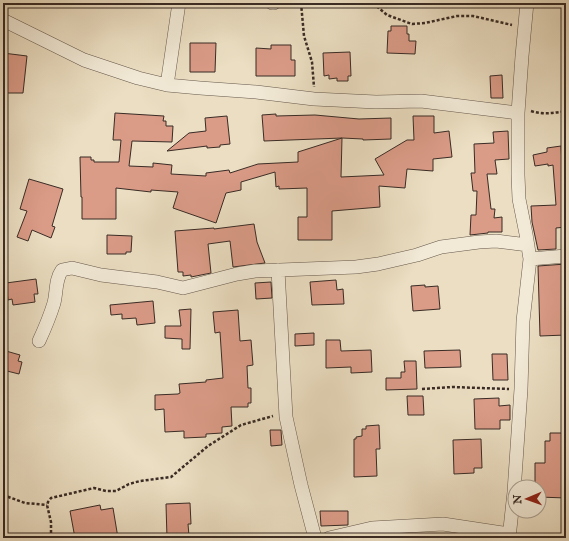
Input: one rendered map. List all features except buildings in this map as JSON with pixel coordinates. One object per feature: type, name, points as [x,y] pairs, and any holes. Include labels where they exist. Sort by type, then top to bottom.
[{"type":"street","points":[[167,85],[179,3]]},
{"type":"street","points":[[329,538],[372,528],[443,524],[509,536],[514,492],[521,389],[523,321],[530,259],[519,199],[518,175],[519,110],[527,3]]},
{"type":"street","points":[[3,20],[84,60],[138,78],[167,85],[256,92],[314,99],[376,102],[421,101],[519,110]]},
{"type":"street","points":[[39,341],[49,320],[57,280],[62,270],[72,268],[101,275],[157,282],[183,288],[237,274],[256,271],[356,267],[371,265],[417,255],[441,247],[479,242],[496,241],[528,245]]},
{"type":"street","points":[[530,259],[566,256]]},
{"type":"street","points":[[278,270],[286,417],[301,485],[315,538]]},
{"type":"path","points":[[301,3],[304,36],[312,62],[314,99]]},
{"type":"path","points":[[373,3],[387,15],[412,24],[425,23],[457,16],[473,16],[509,24],[524,30]]},
{"type":"path","points":[[519,110],[551,114],[566,111]]},
{"type":"path","points":[[422,389],[452,387],[521,389]]},
{"type":"path","points":[[51,538],[51,522],[47,505],[48,502],[56,496],[94,488],[106,491],[116,491],[129,484],[140,481],[171,477],[208,446],[241,425],[259,421],[271,416],[286,417]]},
{"type":"path","points":[[3,495],[25,503],[47,505]]}]
